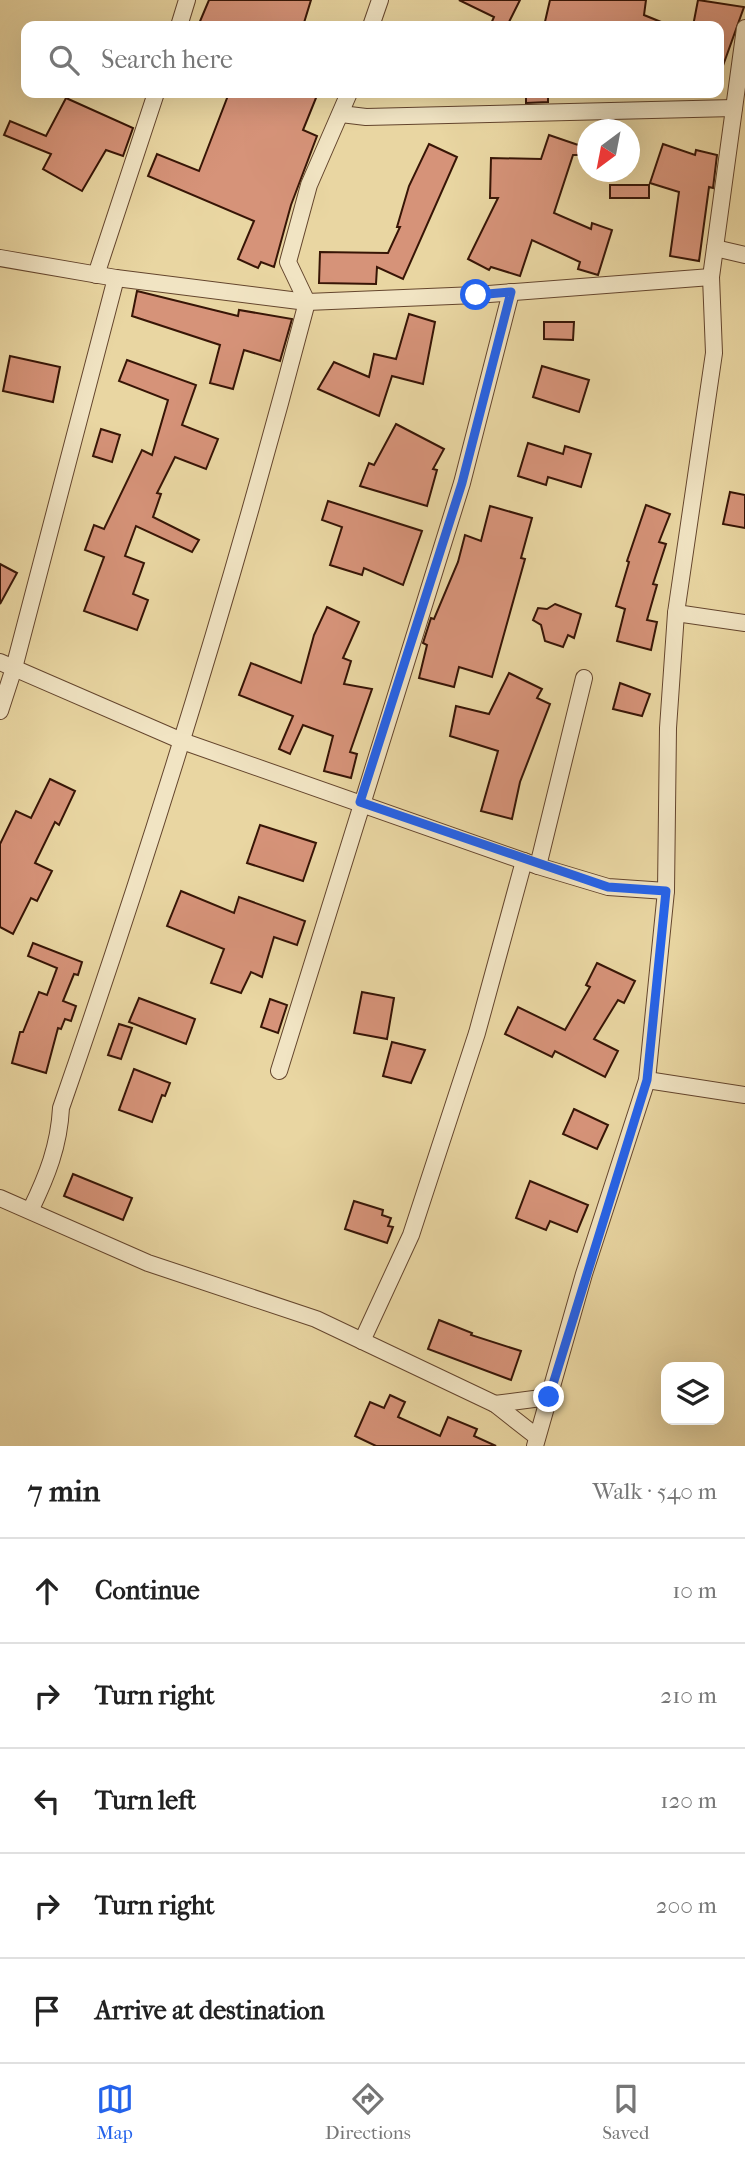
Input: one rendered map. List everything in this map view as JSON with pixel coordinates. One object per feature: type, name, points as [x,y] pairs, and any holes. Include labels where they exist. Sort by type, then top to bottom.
[{"type":"street","points":[[180,21],[187,0]]},
{"type":"street","points":[[373,21],[380,0]]},
{"type":"street","points":[[0,1198],[31,1209],[148,1263],[316,1319],[495,1404],[536,1441],[647,1080],[666,891],[668,728],[676,613],[714,353],[711,277],[745,28]]},
{"type":"street","points":[[96,275],[154,98]]},
{"type":"street","points":[[31,1209],[52,1164],[60,1129],[61,1108],[182,741],[267,455],[307,302],[288,262],[309,185],[347,98]]},
{"type":"street","points":[[341,114],[366,117],[734,108]]},
{"type":"street","points":[[715,248],[745,255]]},
{"type":"street","points":[[0,258],[116,278],[307,302],[511,292],[711,277]]},
{"type":"street","points":[[0,711],[7,665],[116,278]]},
{"type":"street","points":[[279,1071],[360,802],[462,483],[511,292]]},
{"type":"street","points":[[676,613],[745,623]]},
{"type":"street","points":[[7,665],[182,741],[531,863],[608,887],[666,891]]},
{"type":"street","points":[[362,1341],[411,1235],[531,863],[584,678]]},
{"type":"street","points":[[647,1080],[745,1095]]},
{"type":"street","points":[[495,1404],[549,1397]]},
{"type":"building","points":[[209,0],[311,0],[305,21],[200,21]]},
{"type":"building","points":[[459,0],[520,0],[510,21],[492,21],[494,17]]},
{"type":"building","points":[[550,0],[646,0],[644,15],[659,21],[545,21]]},
{"type":"building","points":[[698,0],[744,7],[724,63],[724,21],[694,21]]},
{"type":"building","points":[[66,98],[133,128],[123,156],[106,150],[82,191],[43,169],[51,154],[4,135],[10,121],[46,136]]},
{"type":"building","points":[[227,98],[316,98],[303,130],[317,136],[291,205],[274,267],[261,262],[258,268],[238,259],[254,221],[148,176],[157,154],[199,171]]},
{"type":"building","points":[[526,98],[548,98],[548,102],[526,103]]},
{"type":"building","points":[[549,135],[577,145],[577,155],[573,155],[554,213],[591,229],[592,223],[612,230],[598,275],[578,269],[580,262],[532,240],[520,276],[491,267],[489,270],[468,259],[498,198],[490,198],[491,158],[541,159]]},
{"type":"building","points":[[429,144],[457,157],[403,279],[377,267],[376,284],[319,283],[320,252],[388,253],[400,227],[397,227],[409,186]]},
{"type":"building","points":[[663,144],[695,155],[696,150],[717,155],[713,188],[709,187],[699,261],[670,256],[679,192],[650,183]]},
{"type":"building","points":[[610,185],[649,185],[649,198],[610,198]]},
{"type":"building","points":[[137,291],[238,316],[239,310],[292,319],[280,361],[244,350],[233,389],[210,383],[220,345],[132,316]]},
{"type":"building","points":[[409,314],[435,322],[423,384],[392,376],[379,416],[318,389],[334,362],[369,377],[374,354],[396,359]]},
{"type":"building","points":[[544,322],[574,322],[573,340],[544,339]]},
{"type":"building","points":[[10,356],[60,367],[53,402],[3,391]]},
{"type":"building","points":[[127,360],[196,385],[182,425],[218,439],[206,469],[175,457],[157,493],[161,494],[153,517],[199,540],[192,552],[136,526],[125,556],[144,563],[133,594],[148,600],[137,630],[84,611],[104,557],[85,550],[94,525],[104,529],[142,450],[152,455],[168,400],[119,381]]},
{"type":"building","points":[[542,366],[589,380],[579,412],[533,397]]},
{"type":"building","points":[[396,424],[444,449],[433,469],[437,470],[427,506],[360,486],[369,463],[374,465]]},
{"type":"building","points":[[101,429],[120,435],[112,462],[93,456]]},
{"type":"building","points":[[528,443],[563,454],[565,446],[591,454],[581,487],[548,477],[546,485],[518,476]]},
{"type":"building","points":[[730,492],[745,495],[745,528],[723,524]]},
{"type":"building","points":[[328,501],[422,531],[403,585],[364,568],[362,575],[330,565],[342,527],[322,520]]},
{"type":"building","points":[[646,505],[670,514],[659,542],[666,544],[653,584],[657,585],[647,620],[657,622],[651,650],[617,641],[625,609],[616,606],[629,562],[627,561]]},
{"type":"building","points":[[490,506],[532,518],[521,558],[525,559],[492,677],[459,667],[454,687],[419,678],[427,645],[423,643],[431,618],[434,619],[458,562],[465,535],[481,541]]},
{"type":"building","points":[[0,564],[17,573],[0,604]]},
{"type":"building","points":[[555,604],[581,614],[574,638],[568,635],[563,647],[545,641],[541,625],[533,620],[538,608],[547,609]]},
{"type":"building","points":[[327,607],[359,622],[343,658],[351,661],[344,684],[372,689],[350,752],[357,754],[351,778],[324,771],[333,736],[303,725],[290,754],[279,749],[293,716],[239,695],[251,663],[301,683],[314,635]]},
{"type":"building","points":[[509,673],[542,689],[537,698],[550,704],[520,782],[512,819],[481,811],[498,751],[450,736],[456,706],[489,714]]},
{"type":"building","points":[[620,683],[650,694],[642,716],[613,709]]},
{"type":"building","points":[[50,779],[75,791],[59,825],[55,822],[35,863],[52,871],[37,901],[31,898],[13,934],[0,927],[0,844],[16,811],[31,818]]},
{"type":"building","points":[[260,825],[316,843],[303,881],[247,863]]},
{"type":"building","points":[[181,891],[234,913],[239,897],[305,921],[297,945],[274,937],[262,977],[251,972],[241,993],[211,983],[224,949],[167,926]]},
{"type":"building","points":[[33,943],[82,962],[63,1001],[76,1006],[71,1021],[65,1019],[61,1029],[58,1028],[46,1073],[12,1063],[20,1032],[23,1032],[39,992],[47,995],[57,968],[28,956]]},
{"type":"building","points":[[597,963],[635,981],[624,1003],[618,1000],[594,1039],[618,1051],[605,1077],[555,1051],[552,1057],[505,1034],[518,1007],[565,1030],[590,987],[586,985]]},
{"type":"building","points":[[362,992],[394,998],[387,1039],[354,1033]]},
{"type":"building","points":[[139,998],[195,1019],[186,1044],[129,1022]]},
{"type":"building","points":[[270,999],[287,1005],[278,1033],[261,1027]]},
{"type":"building","points":[[119,1024],[132,1028],[121,1059],[108,1055]]},
{"type":"building","points":[[392,1042],[425,1050],[411,1083],[383,1076]]},
{"type":"building","points":[[134,1069],[170,1083],[165,1096],[162,1095],[152,1122],[119,1110]]},
{"type":"building","points":[[574,1109],[608,1125],[597,1149],[563,1134]]},
{"type":"building","points":[[73,1174],[132,1198],[123,1220],[64,1196]]},
{"type":"building","points":[[530,1181],[588,1205],[577,1232],[550,1221],[546,1230],[516,1218]]},
{"type":"building","points":[[354,1201],[383,1210],[382,1215],[391,1218],[388,1226],[393,1227],[387,1243],[345,1229]]},
{"type":"building","points":[[439,1320],[472,1333],[471,1335],[521,1351],[511,1380],[428,1349]]},
{"type":"building","points":[[390,1395],[405,1402],[398,1417],[440,1436],[448,1417],[477,1429],[474,1436],[496,1446],[376,1446],[355,1436],[370,1402],[384,1408]]},
{"type":"route","points":[[476,295],[511,292],[462,483],[360,802],[538,866],[608,887],[666,891],[647,1080],[584,1274],[549,1397]]}]
